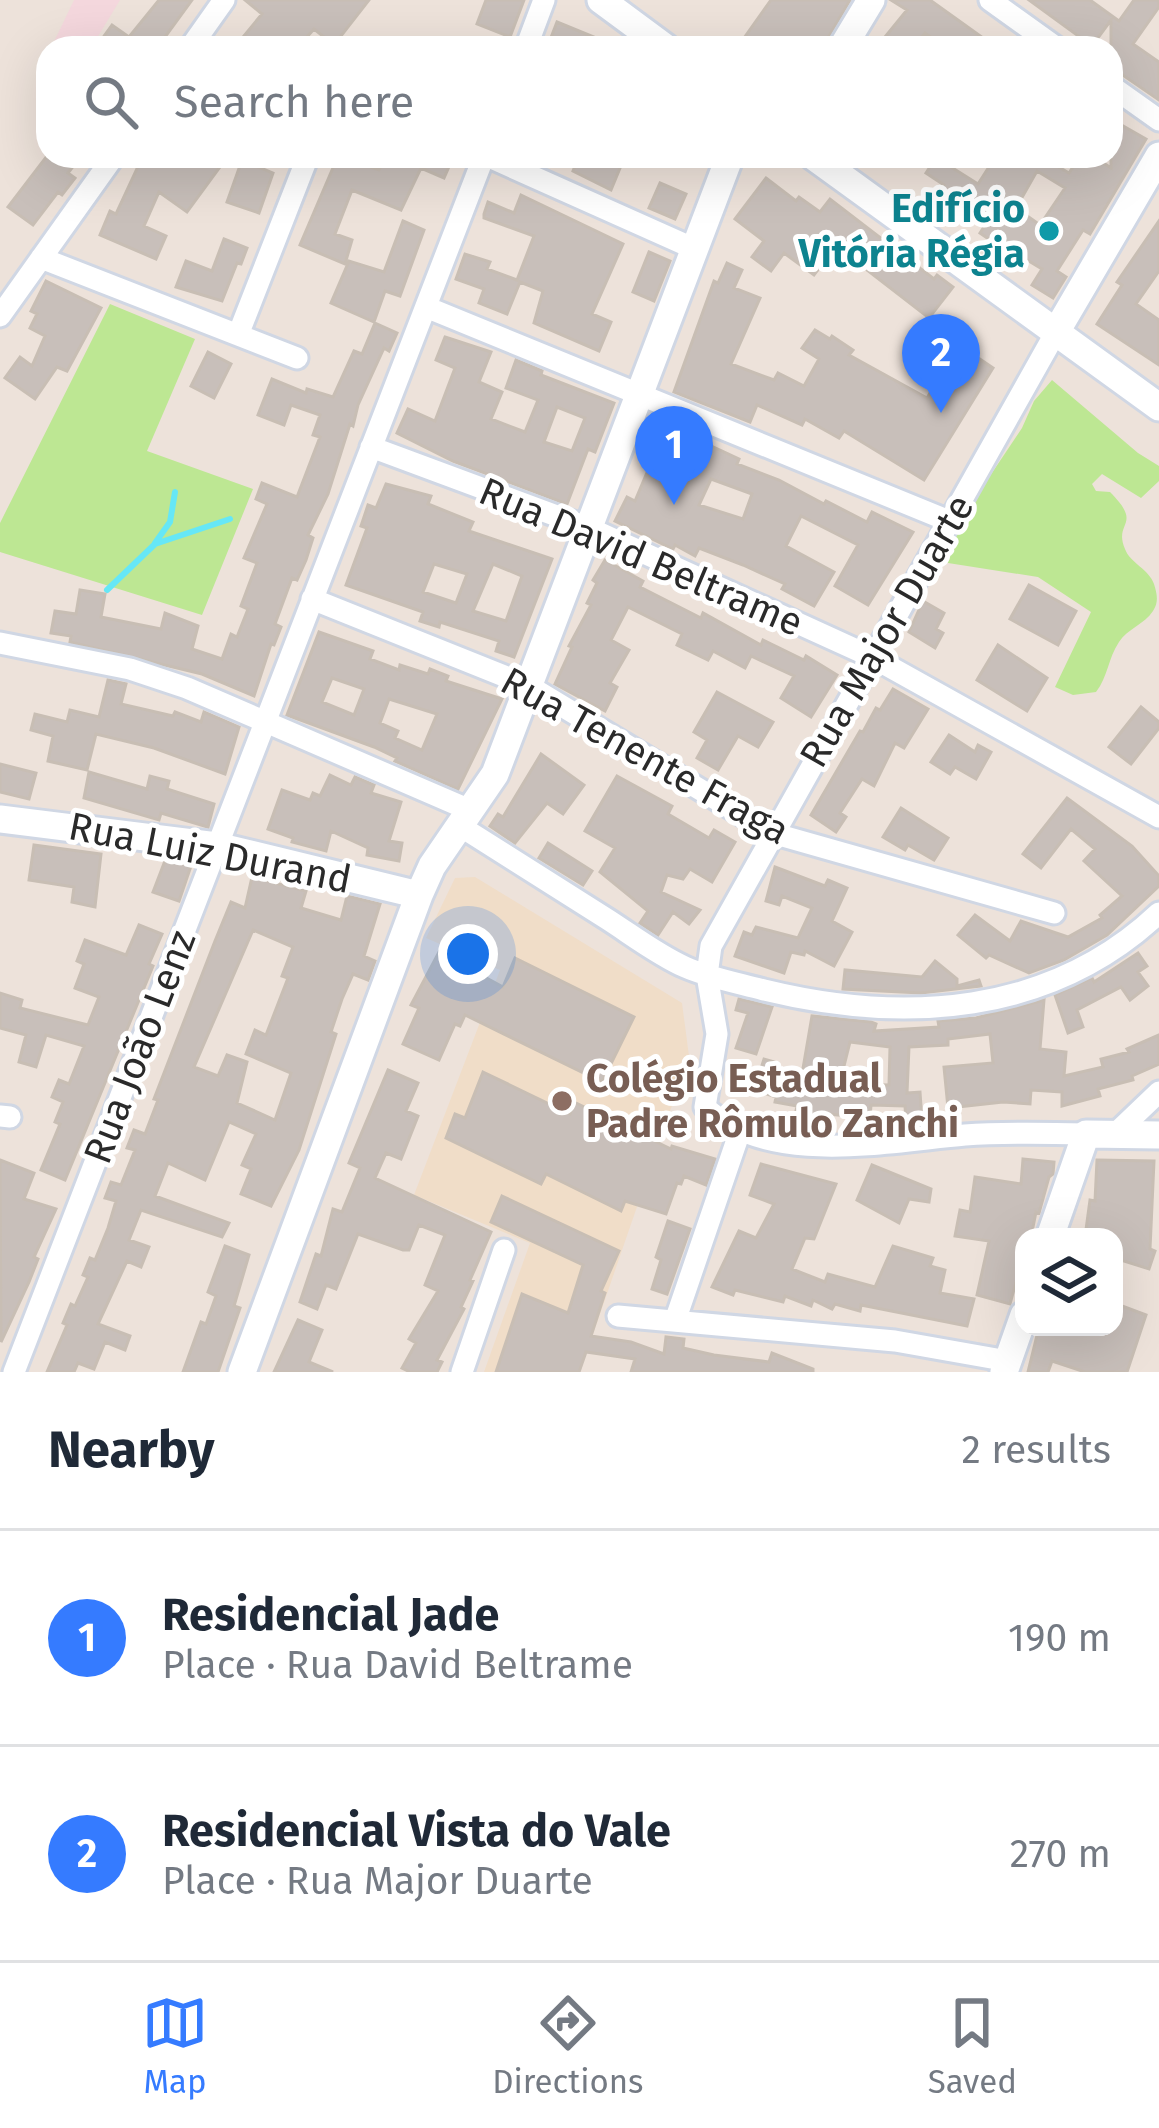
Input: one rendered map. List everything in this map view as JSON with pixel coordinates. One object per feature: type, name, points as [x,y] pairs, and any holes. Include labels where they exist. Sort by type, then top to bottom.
[{"type":"street","points":[[198,36],[224,0]]},
{"type":"street","points":[[530,36],[544,0]]},
{"type":"street","points":[[602,0],[650,36]]},
{"type":"street","points":[[849,36],[871,0]]},
{"type":"street","points":[[989,0],[1040,36]]},
{"type":"street","points":[[1123,94],[1159,120]]},
{"type":"street","name":"Rua Major Duarte","points":[[730,1128],[705,1107],[717,1034],[707,975],[711,946],[1159,156]]},
{"type":"street","points":[[0,316],[105,168]]},
{"type":"street","points":[[238,335],[303,168]]},
{"type":"street","name":"Rua João Lenz","points":[[14,1372],[480,168]]},
{"type":"street","points":[[512,168],[695,249]]},
{"type":"street","points":[[242,1372],[419,895],[432,866],[495,774],[725,168]]},
{"type":"street","points":[[830,168],[1159,407]]},
{"type":"street","points":[[41,258],[297,358]]},
{"type":"street","points":[[426,307],[949,521]]},
{"type":"street","name":"Rua David Beltrame","points":[[371,447],[589,528],[872,658],[1159,817]]},
{"type":"street","name":"Rua Tenente Fraga","points":[[312,599],[529,686],[772,833],[1054,913]]},
{"type":"street","points":[[0,644],[130,669],[265,722],[466,819],[674,962],[707,975],[822,1002],[875,1010],[936,1010],[1001,998],[1064,976],[1105,955],[1159,913]]},
{"type":"street","name":"Rua Luiz Durand","points":[[0,819],[218,845],[419,895]]},
{"type":"street","points":[[1115,1134],[1159,1092]]},
{"type":"street","points":[[675,1321],[730,1128],[838,1147],[967,1135],[1159,1135]]},
{"type":"street","points":[[1054,1228],[1086,1134]]},
{"type":"street","points":[[462,1372],[504,1250]]},
{"type":"street","points":[[618,1316],[895,1341],[1006,1366],[1017,1336]]},
{"type":"shaded area","points":[[74,0],[120,0],[98,36],[57,36]]},
{"type":"shaded area","name":"Colégio Estadual Padre Rômulo Zanchi","points":[[475,877],[682,1003],[689,1056],[580,1372],[484,1372],[530,1243],[414,1195],[500,970],[426,938],[455,878]]},
{"type":"green space","points":[[110,304],[195,339],[147,451],[253,489],[202,615],[0,552],[0,523]]},
{"type":"green space","points":[[1052,380],[1159,466],[1159,481],[1141,498],[1102,474],[1092,484],[1096,491],[1110,492],[1125,511],[1125,549],[1152,579],[1157,601],[1150,616],[1119,642],[1096,692],[1073,695],[1055,687],[1091,612],[1038,577],[948,563],[939,552]]},
{"type":"building","points":[[159,0],[192,0],[166,36],[130,36]]},
{"type":"building","points":[[245,0],[369,0],[341,36],[323,36],[314,29],[308,36],[244,36],[262,14]]},
{"type":"building","points":[[486,0],[524,0],[510,36],[477,24]]},
{"type":"building","points":[[771,0],[850,0],[829,36],[746,36]]},
{"type":"building","points":[[891,0],[930,0],[980,36],[886,36],[907,10]]},
{"type":"building","points":[[1029,0],[1090,0],[1119,21],[1134,0],[1159,0],[1133,44],[1159,62],[1159,100],[1123,75],[1123,36],[1111,36],[1111,20],[1099,36],[1078,36]]},
{"type":"building","points":[[557,22],[592,36],[552,36]]},
{"type":"building","points":[[112,25],[128,36],[104,36]]},
{"type":"building","points":[[1123,126],[1146,139],[1090,234],[1083,230],[1057,271],[1066,277],[1053,298],[1032,285],[1042,269],[980,233],[989,219],[960,200],[948,219],[929,207],[944,185],[926,173],[929,168],[953,168],[978,184],[988,168],[1060,168],[1069,173],[1072,168],[1123,168]],"holes":[[[1037,171],[1065,188],[1040,225],[1016,208]]]},
{"type":"building","points":[[38,168],[72,168],[68,173],[75,178],[33,225],[8,207]]},
{"type":"building","points":[[137,168],[219,168],[187,212],[159,192],[144,226],[166,236],[156,259],[100,235],[110,211],[116,214]]},
{"type":"building","points":[[239,168],[273,173],[259,213],[227,202]]},
{"type":"building","points":[[333,168],[421,168],[401,210],[352,190],[335,234],[352,240],[345,264],[300,245]]},
{"type":"building","points":[[421,168],[448,168],[444,178]]},
{"type":"building","points":[[574,168],[620,168],[611,190]]},
{"type":"building","points":[[766,178],[820,212],[830,199],[934,279],[937,275],[953,287],[929,318],[836,246],[814,275],[784,253],[771,271],[752,257],[764,241],[735,219]]},
{"type":"building","points":[[660,183],[686,194],[675,219],[649,208]]},
{"type":"building","points":[[521,195],[623,244],[592,314],[611,322],[599,351],[534,323],[543,291],[520,282],[507,314],[479,303],[484,289],[456,279],[465,254],[490,262],[487,269],[517,280],[534,236],[484,218],[484,214],[488,202],[514,213]]},
{"type":"building","points":[[403,221],[424,230],[400,296],[385,291],[374,322],[331,303],[349,261],[384,272]]},
{"type":"building","points":[[1159,221],[1159,271],[1136,304],[1159,320],[1159,365],[1097,324],[1122,285],[1117,282]]},
{"type":"building","points":[[224,239],[247,248],[222,301],[176,287],[186,261],[212,271]]},
{"type":"building","points":[[649,252],[670,261],[654,301],[633,292]]},
{"type":"building","points":[[727,263],[742,270],[734,288],[760,298],[731,364],[774,380],[778,373],[804,386],[819,359],[802,348],[815,330],[853,350],[849,355],[927,398],[959,345],[993,368],[924,480],[844,431],[839,438],[805,419],[802,425],[757,405],[750,422],[674,392],[714,281],[718,283]]},
{"type":"building","points":[[46,281],[101,308],[67,371],[57,367],[35,399],[5,378],[20,357],[32,366],[45,336],[30,328],[37,314],[31,311]]},
{"type":"building","points":[[375,323],[397,333],[389,351],[384,348],[353,426],[350,424],[328,494],[308,535],[313,538],[306,560],[297,580],[292,578],[275,624],[281,627],[254,696],[202,674],[70,642],[71,636],[51,633],[55,611],[76,614],[80,590],[105,594],[101,617],[161,629],[165,613],[198,626],[192,649],[222,659],[248,609],[241,606],[257,563],[244,558],[267,504],[256,499],[262,483],[297,497],[320,437],[313,435],[320,415],[291,405],[284,425],[258,415],[272,379],[306,393],[307,389],[333,397],[354,351],[362,354]]},
{"type":"building","points":[[445,337],[491,352],[479,382],[502,392],[491,419],[525,432],[538,400],[506,388],[516,360],[542,371],[541,375],[614,403],[595,452],[588,449],[567,504],[453,461],[397,433],[408,409],[435,421],[455,368],[436,360]],"holes":[[[557,407],[585,418],[572,451],[544,442]]]},
{"type":"building","points":[[208,352],[231,364],[214,398],[191,386]]},
{"type":"building","points":[[662,423],[824,504],[867,522],[872,512],[913,532],[868,605],[835,586],[858,545],[801,516],[786,546],[834,572],[814,606],[782,589],[785,584],[743,565],[699,548],[695,556],[675,545],[673,549],[615,521],[627,497],[635,501],[659,444],[654,441]],"holes":[[[711,479],[752,494],[743,519],[699,505]]]},
{"type":"building","points":[[386,484],[431,496],[428,504],[473,522],[469,531],[552,559],[514,657],[496,651],[499,641],[440,622],[439,627],[420,621],[423,612],[346,585],[367,528],[361,526],[368,505],[376,508]],"holes":[[[434,564],[467,574],[456,603],[423,592]],[[493,564],[522,576],[506,621],[473,611]]]},
{"type":"building","points":[[605,560],[643,581],[640,587],[701,618],[703,613],[761,645],[763,640],[804,660],[806,656],[837,675],[811,717],[781,698],[794,676],[751,656],[745,668],[713,651],[708,660],[677,645],[682,634],[628,607],[611,640],[629,650],[610,683],[617,687],[605,711],[555,684],[591,605],[587,603],[597,583],[593,580]]},
{"type":"building","points":[[1029,585],[1076,611],[1058,645],[1010,619]]},
{"type":"building","points":[[923,601],[944,613],[936,629],[943,633],[935,648],[909,632]]},
{"type":"building","points":[[319,632],[373,651],[370,659],[399,670],[400,665],[428,674],[430,669],[448,676],[446,681],[502,699],[458,789],[374,747],[287,715]],"holes":[[[332,678],[364,689],[354,715],[322,702]],[[389,699],[437,714],[422,750],[395,738],[398,731],[380,723]]]},
{"type":"building","points":[[998,645],[1047,678],[1027,711],[977,680]]},
{"type":"building","points":[[108,680],[126,684],[121,704],[173,716],[175,712],[201,722],[204,712],[239,727],[225,774],[154,748],[96,734],[87,770],[48,761],[53,736],[31,730],[35,714],[67,722],[70,710],[99,717]]},
{"type":"building","points":[[893,689],[928,709],[904,748],[895,743],[874,786],[862,779],[840,813],[846,817],[836,832],[811,815],[860,731]]},
{"type":"building","points":[[717,692],[773,722],[758,747],[738,736],[718,770],[697,758],[707,740],[694,732]]},
{"type":"building","points":[[1141,707],[1159,722],[1159,728],[1131,764],[1109,747]]},
{"type":"building","points":[[949,735],[975,752],[978,745],[991,752],[976,779],[955,767],[950,774],[931,762]]},
{"type":"building","points":[[541,754],[584,785],[563,814],[547,803],[515,843],[490,826],[498,814],[503,817]]},
{"type":"building","points":[[0,764],[36,773],[29,799],[0,792]]},
{"type":"building","points":[[89,772],[147,789],[150,776],[169,781],[167,789],[214,804],[208,827],[161,813],[159,820],[84,798]]},
{"type":"building","points":[[330,775],[351,785],[355,777],[374,785],[371,793],[401,802],[389,841],[402,843],[399,861],[367,855],[368,848],[331,831],[326,851],[292,842],[293,838],[268,829],[282,790],[310,800],[313,793],[320,796]]},
{"type":"building","points":[[617,776],[672,806],[668,814],[709,838],[714,830],[735,842],[712,882],[690,869],[683,879],[667,875],[661,892],[700,910],[689,924],[673,912],[658,935],[640,923],[648,911],[600,872],[615,848],[585,831]]},
{"type":"building","points":[[1067,798],[1132,846],[1159,876],[1159,886],[1107,935],[1064,960],[1029,973],[989,955],[986,958],[958,935],[975,915],[1010,941],[1021,921],[1068,937],[1102,918],[1122,896],[1084,861],[1095,849],[1071,829],[1041,868],[1023,854]]},
{"type":"building","points":[[901,808],[948,838],[934,860],[883,837]]},
{"type":"building","points":[[548,843],[592,871],[583,885],[539,858]]},
{"type":"building","points":[[34,845],[101,854],[95,907],[72,902],[74,887],[29,880]]},
{"type":"building","points":[[166,858],[191,866],[179,901],[153,892]]},
{"type":"building","points":[[775,867],[825,886],[828,880],[847,888],[832,921],[852,932],[834,966],[805,951],[804,955],[791,952],[784,973],[735,956],[744,932],[752,935],[756,927],[798,938],[812,908],[782,896],[779,905],[766,901]]},
{"type":"building","points":[[252,877],[306,891],[301,908],[341,920],[347,896],[380,904],[364,956],[375,961],[368,980],[353,974],[342,999],[331,1032],[336,1034],[299,1150],[271,1206],[241,1194],[251,1169],[242,1165],[256,1134],[229,1122],[205,1180],[168,1163],[155,1196],[229,1223],[222,1237],[141,1210],[129,1240],[149,1247],[141,1267],[127,1261],[98,1324],[130,1336],[125,1350],[105,1342],[94,1369],[78,1363],[74,1372],[47,1372],[71,1304],[75,1306],[88,1277],[83,1275],[90,1258],[95,1260],[108,1228],[116,1201],[105,1198],[111,1182],[121,1185],[135,1150],[127,1148],[134,1130],[145,1134],[158,1100],[154,1099],[231,902],[245,908]],"holes":[[[253,930],[293,947],[282,976],[288,978],[266,1035],[255,1030],[246,1054],[291,1073],[275,1120],[237,1103],[247,1062],[227,1055],[218,1076],[194,1067]]]},
{"type":"building","points":[[139,925],[162,934],[149,964],[153,966],[65,1180],[41,1170],[60,1124],[55,1122],[63,1102],[52,1097],[59,1080],[69,1084],[84,1046],[46,1035],[36,1067],[19,1062],[26,1035],[0,1028],[0,993],[22,1000],[20,1008],[88,1025],[99,997],[75,988],[84,964],[77,961],[85,940],[126,955]]},
{"type":"building","points":[[439,952],[503,987],[515,958],[634,1017],[602,1082],[465,1015],[460,1026],[455,1024],[439,1060],[403,1044],[419,1008],[411,1005]]},
{"type":"building","points":[[1138,953],[1147,966],[1138,972],[1148,986],[1130,1000],[1121,987],[1077,1010],[1083,1027],[1068,1033],[1055,995],[1092,978],[1094,982]]},
{"type":"building","points":[[935,961],[957,979],[957,986],[979,980],[981,986],[921,993],[843,989],[845,970],[922,977]]},
{"type":"building","points":[[739,999],[772,1007],[756,1054],[736,1048],[748,1013],[736,1010]]},
{"type":"building","points":[[1044,1000],[1040,1049],[1066,1052],[1064,1076],[1103,1067],[1101,1059],[1129,1052],[1127,1049],[1159,1035],[1159,1064],[1132,1076],[1133,1080],[1098,1089],[1100,1096],[1062,1106],[1062,1092],[1031,1090],[1030,1104],[948,1108],[944,1067],[993,1063],[990,1034],[948,1039],[948,1045],[909,1047],[907,1093],[920,1092],[922,1120],[906,1121],[905,1106],[871,1105],[870,1118],[817,1113],[816,1123],[794,1120],[797,1106],[775,1102],[776,1097],[754,1090],[764,1059],[778,1063],[772,1081],[800,1086],[812,1016],[871,1022],[876,1024],[874,1031],[939,1027],[938,1021],[976,1018]],"holes":[[[850,1042],[890,1047],[889,1085],[846,1084],[848,1071],[843,1070]]]},
{"type":"building","points":[[388,1070],[418,1083],[406,1111],[418,1116],[401,1159],[386,1153],[375,1178],[491,1232],[470,1280],[464,1309],[437,1360],[442,1362],[437,1372],[402,1368],[416,1343],[409,1339],[438,1291],[425,1285],[445,1235],[419,1225],[409,1250],[403,1250],[358,1234],[336,1289],[326,1285],[317,1309],[300,1302],[316,1254],[321,1256],[333,1209],[342,1212],[360,1168],[349,1163]]},
{"type":"building","points":[[483,1072],[570,1114],[574,1102],[671,1149],[715,1159],[706,1185],[684,1176],[666,1214],[625,1201],[621,1211],[546,1174],[541,1184],[446,1138],[455,1114],[465,1118]]},
{"type":"building","points":[[1023,1159],[1054,1162],[1033,1228],[1015,1228],[1015,1286],[1010,1304],[977,1295],[989,1241],[955,1236],[960,1210],[970,1212],[975,1177],[1021,1184]]},
{"type":"building","points":[[0,1160],[34,1173],[24,1199],[56,1209],[1,1342]]},
{"type":"building","points":[[1097,1160],[1154,1161],[1150,1249],[1155,1251],[1149,1269],[1123,1261],[1123,1228],[1086,1228],[1090,1200],[1095,1201]]},
{"type":"building","points":[[761,1164],[836,1184],[814,1239],[805,1238],[792,1269],[825,1282],[828,1274],[875,1287],[893,1246],[933,1258],[930,1266],[945,1270],[940,1293],[974,1299],[967,1326],[861,1305],[860,1311],[835,1304],[832,1309],[813,1300],[811,1306],[785,1296],[783,1302],[735,1290],[733,1295],[712,1287],[739,1231],[756,1238],[774,1204],[750,1195]]},
{"type":"building","points":[[872,1165],[931,1189],[929,1202],[909,1199],[899,1223],[857,1200]]},
{"type":"building","points":[[502,1196],[619,1251],[601,1291],[605,1293],[591,1336],[631,1342],[664,1354],[666,1337],[684,1339],[683,1348],[714,1355],[769,1362],[772,1353],[813,1372],[631,1372],[635,1359],[586,1352],[579,1372],[496,1372],[522,1294],[568,1313],[583,1265],[491,1222]]},
{"type":"building","points":[[668,1221],[690,1229],[667,1294],[652,1289]]},
{"type":"building","points":[[225,1246],[249,1255],[234,1306],[240,1308],[218,1372],[183,1372],[216,1296],[208,1292]]},
{"type":"building","points":[[1123,1306],[1146,1315],[1127,1372],[1085,1372],[1052,1361],[1048,1372],[1028,1372],[1037,1336],[1123,1336]]},
{"type":"building","points":[[298,1320],[322,1330],[309,1362],[333,1372],[274,1372]]},
{"type":"waterway","points":[[155,543],[170,522],[175,492]]},
{"type":"waterway","points":[[107,590],[155,544],[230,519]]},
{"type":"place","name":"Edifício Vitória Régia","points":[[1049,231]]},
{"type":"place","name":"Residencial Vista do Vale","points":[[941,413]]},
{"type":"place","name":"Residencial Jade","points":[[674,505]]},
{"type":"place","name":"Colégio Estadual Padre Rômulo Zanchi","points":[[562,1101]]}]
